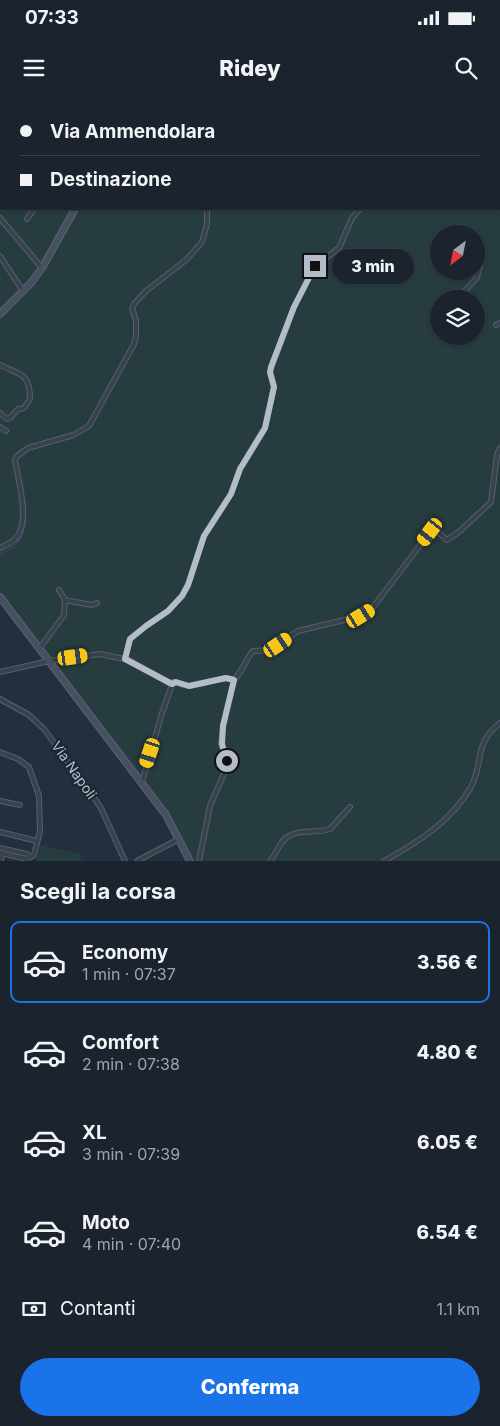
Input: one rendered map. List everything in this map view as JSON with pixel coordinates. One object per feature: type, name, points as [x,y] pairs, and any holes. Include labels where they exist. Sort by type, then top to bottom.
[{"type":"main road","points":[[0,314],[42,268],[74,210]]},
{"type":"main road","points":[[0,597],[166,815],[190,861]]},
{"type":"street","points":[[26,219],[33,210]]},
{"type":"street","points":[[0,548],[15,540],[22,520],[23,504],[15,460],[16,456],[28,448],[73,435],[89,426],[134,344],[136,321],[132,308],[134,304],[146,291],[186,260],[202,242],[207,224],[207,210]]},
{"type":"street","points":[[125,659],[130,639],[168,611],[182,596],[188,585],[204,536],[231,494],[240,469],[265,428],[274,387],[270,372],[294,307],[315,266],[339,248],[352,218],[359,210]]},
{"type":"street","points":[[0,218],[42,268]]},
{"type":"street","points":[[0,256],[23,291]]},
{"type":"street","points":[[466,290],[475,280]]},
{"type":"street","points":[[0,366],[24,377],[28,383],[30,399],[24,408],[18,408],[10,418],[7,419],[0,414]]},
{"type":"street","points":[[0,427],[6,431]]},
{"type":"street","points":[[198,861],[210,806],[226,769],[227,761],[222,744],[223,726],[234,680],[246,659],[254,650],[270,650],[298,631],[361,616],[372,610],[430,532],[440,533],[447,540],[460,531],[491,502],[497,455],[500,448]]},
{"type":"street","points":[[40,648],[64,615],[65,600],[59,590]]},
{"type":"street","points":[[65,600],[92,605],[97,603]]},
{"type":"street","points":[[0,672],[49,660],[100,654],[125,659],[172,684],[176,682],[189,686],[218,679],[232,678],[234,680]]},
{"type":"street","points":[[142,782],[172,684]]},
{"type":"street","name":"Via Napoli","points":[[0,699],[29,715],[44,729],[100,808],[125,861]]},
{"type":"street","points":[[384,861],[438,828],[454,810],[474,781],[482,744],[488,734],[500,723]]},
{"type":"street","points":[[0,752],[18,759],[29,767],[38,788],[40,821],[34,856],[27,859],[1,853],[1,861]]},
{"type":"street","points":[[0,801],[20,805]]},
{"type":"street","points":[[270,861],[281,844],[289,836],[307,831],[330,829],[350,807]]},
{"type":"street","points":[[0,832],[37,841]]},
{"type":"street","points":[[137,861],[179,838]]},
{"type":"street","points":[[0,848],[28,854],[30,857]]},
{"type":"green space","points":[[0,210],[500,210],[500,861],[188,861],[162,812],[0,601]]},
{"type":"green space","points":[[40,845],[81,854],[80,859],[86,861],[36,861]]},
{"type":"waterway","points":[[0,554],[15,545],[21,538],[26,514],[24,496]]},
{"type":"route","points":[[227,761],[222,744],[223,726],[234,680],[226,678],[189,686],[176,682],[172,684],[125,659],[130,639],[168,611],[182,596],[188,585],[201,542],[231,494],[240,469],[262,436],[274,387],[270,372],[271,367],[294,307],[315,266]]}]
